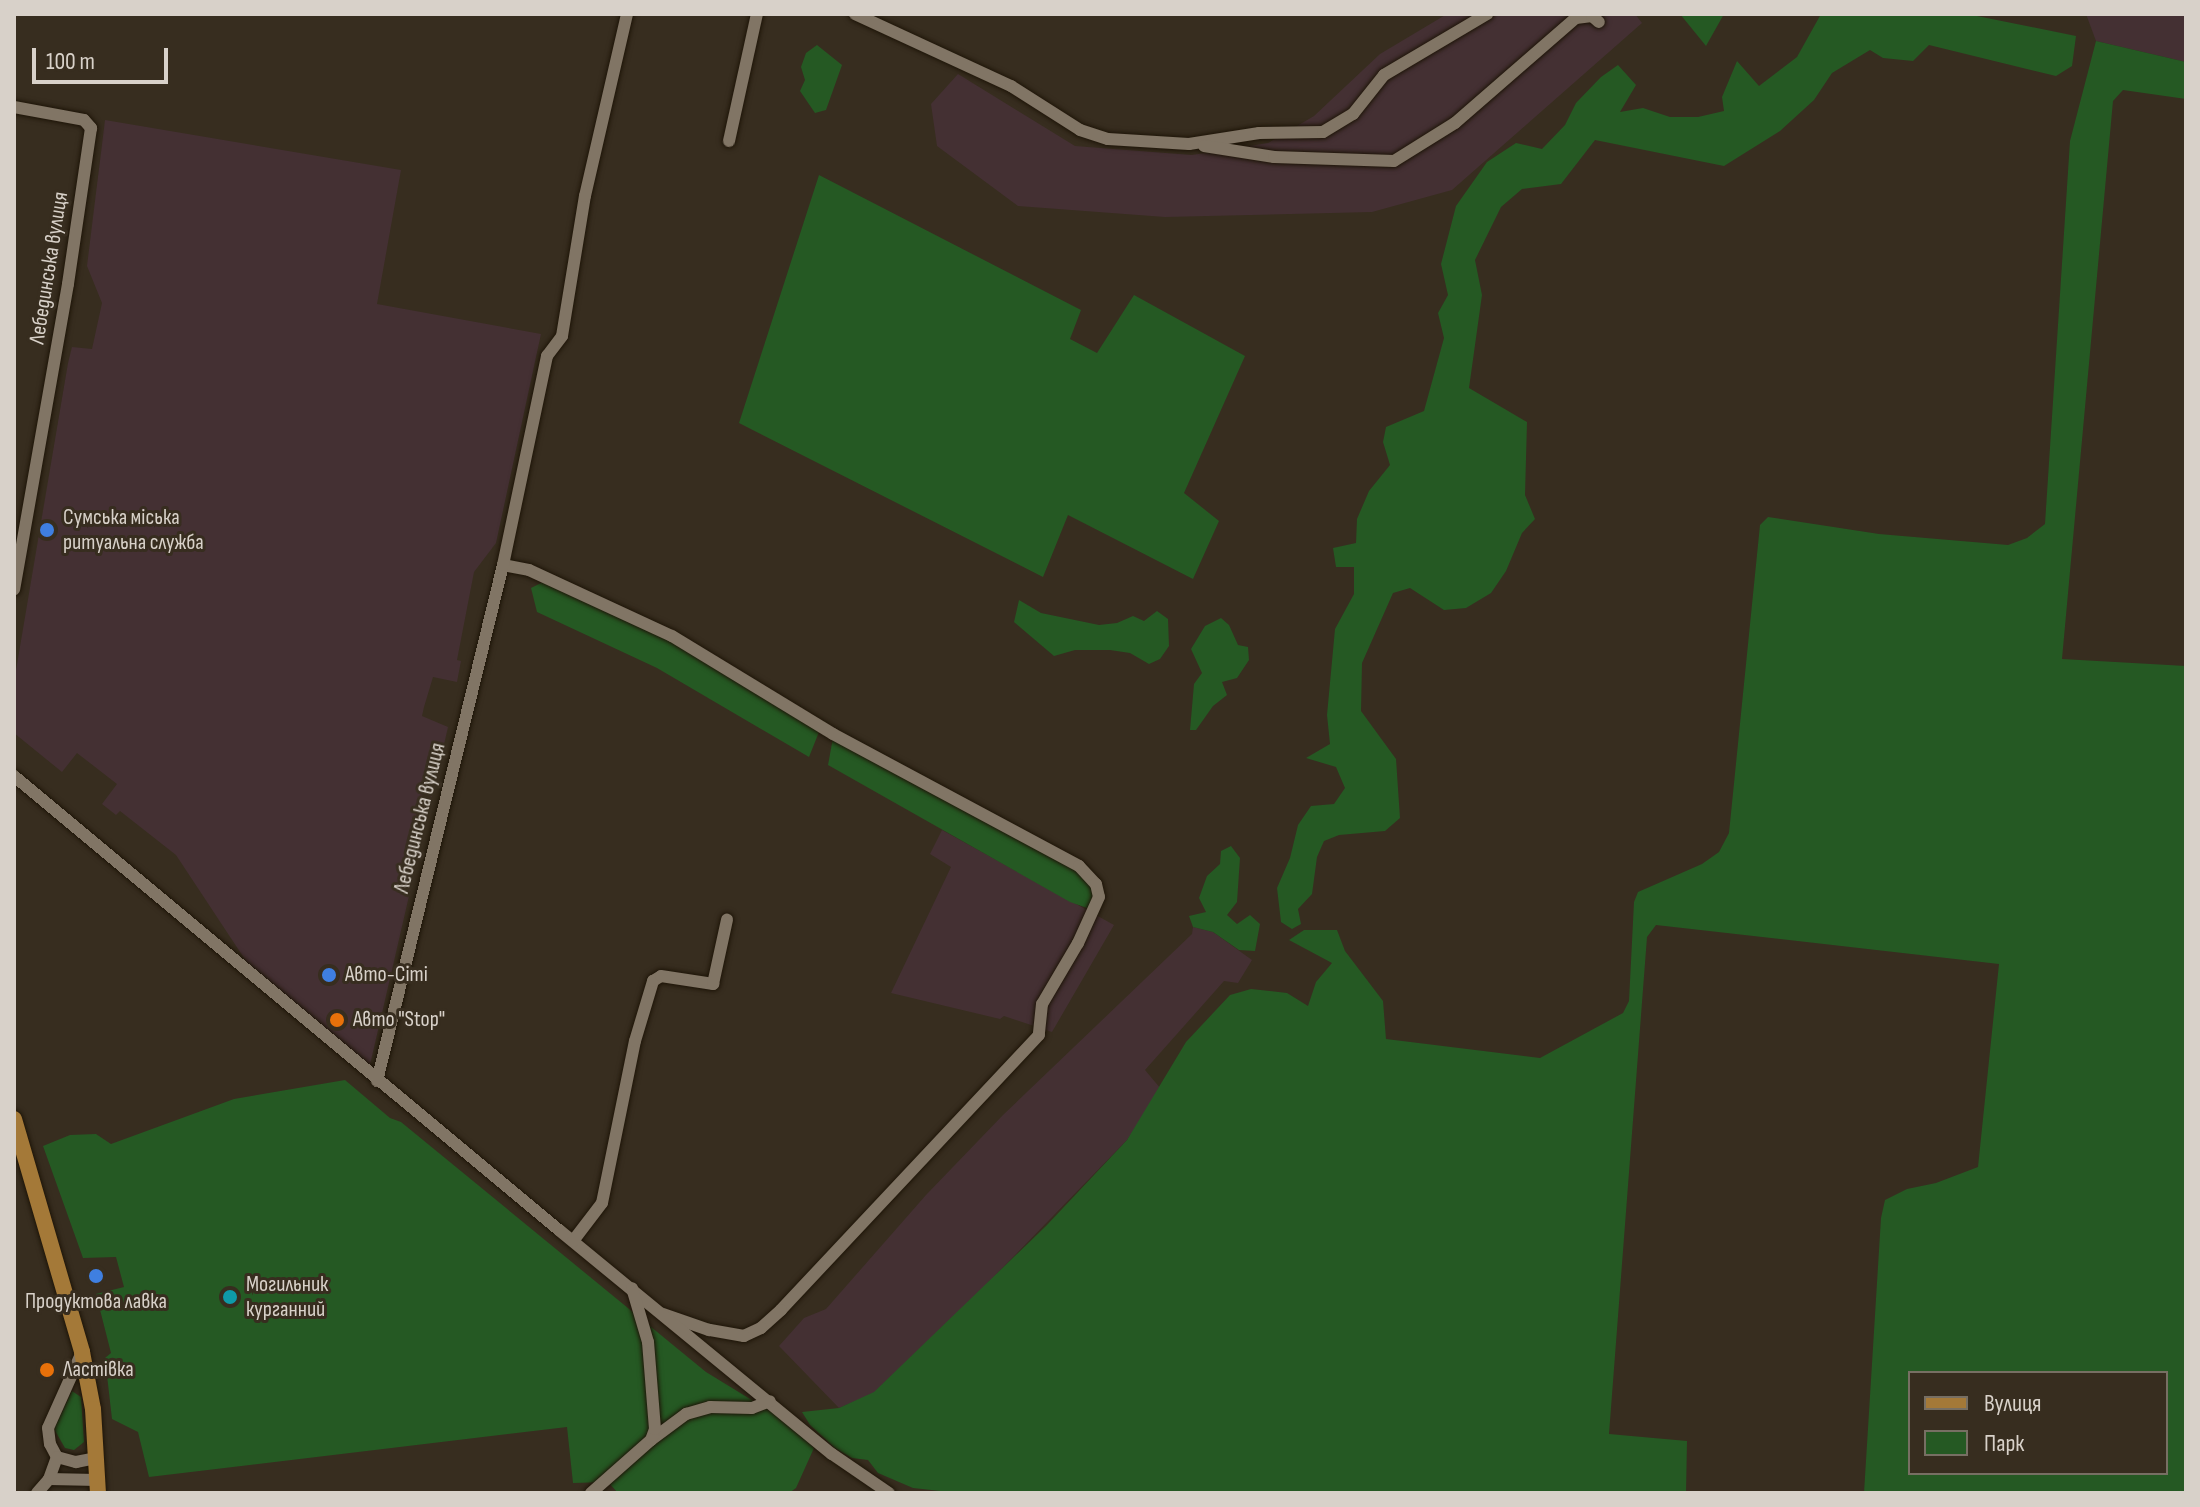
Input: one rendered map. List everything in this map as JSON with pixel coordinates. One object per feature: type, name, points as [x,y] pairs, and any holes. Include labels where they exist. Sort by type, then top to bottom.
[{"type":"main road","points":[[14,1119],[82,1352],[93,1409],[98,1487]]},
{"type":"street","name":"Лебединська вулиця","points":[[377,1081],[503,565],[547,356],[562,336],[585,196],[627,14]]},
{"type":"street","points":[[729,141],[757,14]]},
{"type":"street","points":[[855,14],[1011,86],[1080,130],[1108,139],[1189,144],[1274,157],[1394,161],[1455,123],[1576,18],[1592,16],[1599,22]]},
{"type":"street","points":[[1189,144],[1259,133],[1323,132],[1353,114],[1384,75],[1487,14]]},
{"type":"street","name":"Лебединська вулиця","points":[[14,107],[84,120],[91,128],[68,284],[14,589]]},
{"type":"street","points":[[503,565],[529,570],[672,636],[821,727],[1079,866],[1096,884],[1099,897],[1078,943],[1042,1004],[1039,1035],[781,1310],[761,1328],[744,1336],[709,1330],[663,1314]]},
{"type":"street","points":[[14,776],[377,1081],[770,1401],[889,1493]]},
{"type":"street","points":[[573,1241],[602,1203],[635,1041],[653,981],[661,976],[713,984],[727,920]]},
{"type":"street","points":[[632,1288],[648,1342],[655,1429],[651,1440]]},
{"type":"street","points":[[82,1352],[48,1428],[50,1444],[57,1457],[76,1462],[96,1458]]},
{"type":"street","points":[[591,1493],[686,1414],[710,1407],[752,1408],[770,1401]]},
{"type":"street","points":[[37,1493],[49,1479],[57,1457]]},
{"type":"street","points":[[860,1493],[866,1478]]},
{"type":"street","points":[[49,1479],[98,1487]]},
{"type":"shaded area","points":[[1447,14],[1635,14],[1642,23],[1452,190],[1372,212],[1165,217],[1018,206],[937,146],[931,104],[958,74],[1075,146],[1192,155],[1268,143],[1314,116],[1380,54]]},
{"type":"shaded area","points":[[2086,14],[2186,14],[2186,62],[2096,41]]},
{"type":"shaded area","points":[[105,120],[401,170],[377,304],[541,334],[496,543],[474,572],[457,660],[461,661],[457,682],[433,677],[424,707],[422,716],[448,727],[370,1065],[246,961],[176,855],[120,811],[116,815],[102,804],[117,784],[77,753],[62,772],[14,733],[14,682],[68,363],[72,347],[92,349],[102,303],[87,266]]},
{"type":"shaded area","points":[[942,830],[1114,925],[1052,1032],[1004,1016],[1000,1019],[891,993],[951,867],[930,854]]},
{"type":"shaded area","points":[[1193,927],[1213,932],[1252,960],[1238,983],[1224,981],[1145,1070],[1161,1089],[1127,1140],[939,1333],[874,1393],[839,1408],[779,1346],[804,1318],[826,1309],[926,1195],[1003,1115],[1192,934]]},
{"type":"green space","points":[[1680,14],[1724,14],[1706,46]]},
{"type":"green space","points":[[1821,14],[1967,14],[2076,36],[2072,66],[2056,76],[1929,45],[1913,61],[1883,58],[1870,50],[1832,73],[1814,100],[1780,131],[1724,166],[1595,140],[1561,184],[1522,189],[1501,207],[1475,260],[1482,295],[1469,388],[1527,422],[1525,495],[1535,519],[1522,533],[1506,571],[1491,593],[1466,608],[1444,610],[1410,588],[1393,593],[1362,663],[1361,711],[1396,759],[1400,818],[1385,831],[1339,835],[1324,841],[1317,857],[1312,894],[1298,909],[1301,924],[1292,929],[1281,922],[1277,888],[1290,858],[1298,825],[1311,806],[1334,804],[1345,788],[1336,767],[1306,758],[1330,744],[1327,715],[1335,629],[1354,594],[1354,567],[1336,567],[1333,548],[1356,543],[1357,519],[1369,491],[1390,465],[1383,442],[1386,427],[1424,411],[1444,338],[1438,313],[1448,295],[1441,264],[1456,206],[1487,162],[1516,143],[1542,149],[1565,125],[1576,103],[1601,77],[1618,65],[1636,85],[1620,112],[1643,108],[1670,117],[1698,117],[1724,111],[1722,97],[1737,61],[1759,86],[1797,57]]},
{"type":"green space","points":[[2096,41],[2186,62],[2186,99],[2123,90],[2113,101],[2062,659],[2186,666],[2186,1493],[1864,1493],[1881,1218],[1885,1200],[1907,1189],[1936,1183],[1978,1167],[1999,964],[1656,925],[1647,937],[1609,1434],[1687,1441],[1686,1493],[959,1493],[913,1488],[878,1473],[868,1460],[852,1458],[835,1448],[810,1425],[802,1412],[839,1408],[874,1392],[1046,1226],[1127,1140],[1186,1042],[1230,995],[1251,989],[1287,993],[1308,1006],[1316,982],[1332,963],[1289,940],[1304,930],[1337,930],[1345,951],[1383,1001],[1386,1039],[1540,1058],[1623,1013],[1629,1001],[1634,902],[1638,892],[1702,864],[1719,852],[1729,833],[1760,525],[1768,517],[1879,534],[2008,545],[2027,538],[2045,524],[2070,141]]},
{"type":"green space","points":[[817,45],[842,65],[826,110],[815,113],[800,91],[805,80],[801,67],[806,53]]},
{"type":"green space","points":[[819,175],[1081,310],[1070,339],[1097,353],[1134,295],[1245,356],[1184,493],[1219,521],[1193,579],[1068,515],[1043,577],[739,423]]},
{"type":"green space","points":[[547,580],[672,636],[821,727],[809,757],[657,668],[537,612],[531,588]]},
{"type":"green space","points":[[1019,600],[1041,613],[1099,625],[1117,623],[1133,616],[1144,621],[1157,611],[1168,619],[1169,646],[1160,659],[1149,664],[1130,653],[1110,650],[1075,650],[1054,656],[1014,622]]},
{"type":"green space","points":[[1221,618],[1229,625],[1238,645],[1248,647],[1249,660],[1237,678],[1222,682],[1227,695],[1213,706],[1196,730],[1190,730],[1194,684],[1202,673],[1191,649],[1205,626]]},
{"type":"green space","points":[[833,738],[1076,868],[1095,893],[1090,909],[1070,902],[828,765]]},
{"type":"green space","points":[[1231,846],[1240,858],[1237,902],[1227,915],[1237,924],[1250,915],[1260,924],[1255,951],[1239,950],[1213,932],[1193,927],[1189,916],[1206,912],[1199,898],[1207,876],[1220,864],[1221,851]]},
{"type":"green space","points":[[345,1080],[390,1118],[401,1122],[706,1372],[791,1424],[814,1448],[796,1488],[789,1493],[618,1493],[608,1482],[573,1483],[567,1427],[149,1477],[138,1432],[112,1419],[105,1358],[111,1353],[96,1294],[124,1287],[116,1257],[83,1258],[43,1146],[70,1135],[96,1134],[111,1144],[234,1099]]},
{"type":"green space","points":[[72,1391],[81,1397],[84,1442],[74,1450],[65,1448],[54,1429]]},
{"type":"place","name":"Сумська міська ритуальна служба","points":[[47,530]]},
{"type":"place","name":"Авто-Сіті","points":[[329,975]]},
{"type":"place","name":"Авто \"Stop\"","points":[[337,1020]]},
{"type":"place","name":"Продуктова лавка","points":[[96,1276]]},
{"type":"place","name":"Могильник курганний","points":[[230,1297]]},
{"type":"place","name":"Ластівка","points":[[47,1370]]}]
